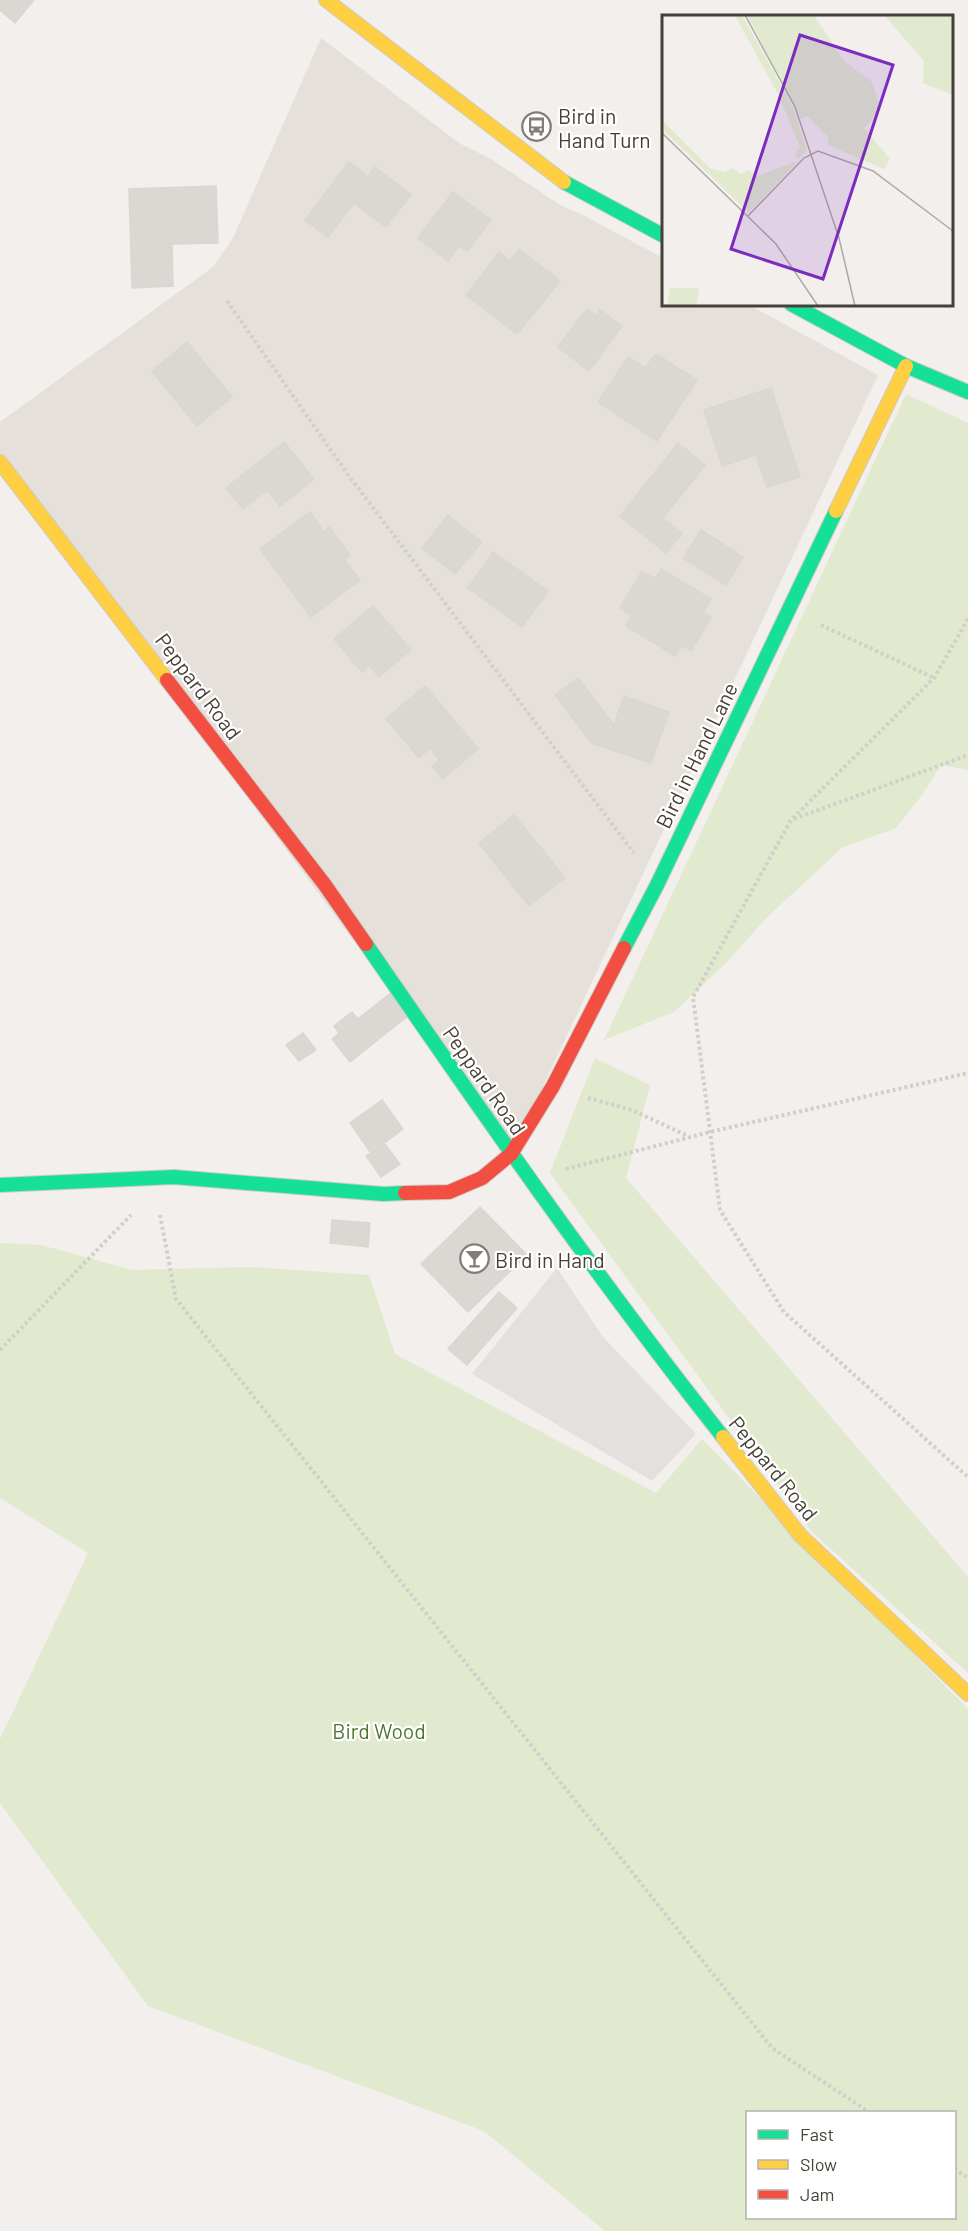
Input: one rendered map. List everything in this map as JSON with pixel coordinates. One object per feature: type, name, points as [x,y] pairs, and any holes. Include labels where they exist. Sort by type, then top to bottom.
[{"type":"street","points":[[326,0],[558,179],[662,235]]},
{"type":"street","points":[[795,306],[906,366],[968,392]]},
{"type":"street","name":"Bird in Hand Lane","points":[[0,1185],[174,1177],[383,1194],[449,1192],[482,1178],[511,1154],[553,1086],[657,885],[906,366]]},
{"type":"street","name":"Peppard Road","points":[[0,462],[325,885],[511,1154],[673,1374],[800,1535],[968,1694]]},
{"type":"path","points":[[227,301],[346,472],[657,885]]},
{"type":"path","points":[[790,608],[802,616],[934,678]]},
{"type":"path","points":[[968,619],[934,678],[791,820],[693,997],[720,1210],[784,1312],[968,1478]]},
{"type":"path","points":[[791,820],[968,755]]},
{"type":"path","points":[[561,1170],[710,1132],[968,1073]]},
{"type":"path","points":[[553,1086],[632,1110],[690,1137]]},
{"type":"path","points":[[0,1350],[139,1207]]},
{"type":"path","points":[[160,1212],[177,1299],[184,1308],[772,2048],[867,2111]]},
{"type":"shaded area","points":[[321,38],[459,143],[491,159],[560,205],[662,257],[662,306],[751,306],[878,375],[511,1154],[0,462],[0,422],[213,267],[233,238]]},
{"type":"shaded area","points":[[557,1268],[603,1337],[696,1434],[652,1481],[472,1374]]},
{"type":"green space","points":[[906,394],[968,423],[968,770],[941,765],[922,795],[896,828],[843,847],[765,919],[728,961],[674,1012],[604,1040]]},
{"type":"green space","points":[[595,1058],[650,1085],[626,1178],[968,1577],[968,1673],[812,1532],[550,1173]]},
{"type":"green space","name":"Bird Wood","points":[[0,1243],[41,1245],[132,1270],[251,1267],[369,1275],[395,1354],[656,1493],[702,1439],[968,1709],[968,2231],[605,2231],[484,2131],[148,2006],[0,1803],[0,1739],[88,1553],[0,1498]]},
{"type":"building","points":[[0,0],[34,0],[15,23],[0,10]]},
{"type":"building","points":[[349,162],[368,177],[375,167],[411,195],[386,227],[354,203],[328,237],[305,220]]},
{"type":"building","points":[[216,186],[218,243],[172,244],[173,286],[132,288],[129,189]]},
{"type":"building","points":[[453,192],[491,220],[467,251],[459,246],[448,261],[418,238]]},
{"type":"building","points":[[519,249],[560,281],[517,334],[466,295],[499,252],[510,261]]},
{"type":"building","points":[[587,309],[596,315],[600,310],[622,326],[589,371],[558,347]]},
{"type":"building","points":[[187,342],[232,397],[197,426],[152,371]]},
{"type":"building","points":[[656,354],[697,380],[657,441],[598,402],[628,357],[645,368]]},
{"type":"building","points":[[771,388],[800,477],[767,487],[756,455],[722,466],[704,410]]},
{"type":"building","points":[[284,442],[314,479],[280,506],[267,490],[243,509],[226,488]]},
{"type":"building","points":[[678,443],[705,465],[663,518],[682,533],[666,553],[620,516]]},
{"type":"building","points":[[310,512],[324,532],[329,527],[350,555],[344,559],[360,580],[311,617],[260,549]]},
{"type":"building","points":[[448,515],[482,542],[455,574],[422,548]]},
{"type":"building","points":[[701,530],[743,557],[726,585],[683,558]]},
{"type":"building","points":[[493,552],[548,591],[522,627],[468,588]]},
{"type":"building","points":[[661,569],[711,599],[703,612],[711,617],[691,651],[682,645],[675,656],[626,626],[632,616],[620,608],[642,571],[655,579]]},
{"type":"building","points":[[373,606],[411,650],[379,677],[369,665],[362,672],[334,639]]},
{"type":"building","points":[[578,678],[614,725],[624,696],[669,712],[651,763],[591,743],[555,695]]},
{"type":"building","points":[[425,686],[478,749],[443,779],[432,766],[439,760],[430,748],[419,758],[386,719]]},
{"type":"building","points":[[514,815],[565,878],[529,906],[479,843]]},
{"type":"building","points":[[391,993],[409,1015],[350,1062],[332,1039],[339,1033],[334,1026],[352,1012],[358,1019]]},
{"type":"building","points":[[303,1033],[316,1050],[299,1061],[286,1045]]},
{"type":"building","points":[[382,1100],[403,1129],[384,1143],[400,1164],[381,1177],[366,1156],[371,1153],[350,1123]]},
{"type":"building","name":"Bird in Hand","points":[[480,1207],[527,1255],[468,1312],[421,1264]]},
{"type":"building","points":[[332,1220],[370,1223],[368,1247],[330,1243]]},
{"type":"building","points":[[499,1292],[517,1308],[467,1365],[448,1349]]},
{"type":"traffic: fast","points":[[564,182],[662,235]]},
{"type":"traffic: fast","points":[[795,306],[906,366],[968,392]]},
{"type":"traffic: fast","points":[[624,948],[657,885],[836,511]]},
{"type":"traffic: fast","points":[[366,944],[585,1255],[723,1437]]},
{"type":"traffic: fast","points":[[0,1185],[174,1177],[383,1194],[405,1193]]},
{"type":"traffic: slow","points":[[326,0],[564,182]]},
{"type":"traffic: slow","points":[[836,511],[906,366]]},
{"type":"traffic: slow","points":[[0,462],[167,680]]},
{"type":"traffic: slow","points":[[723,1437],[800,1535],[968,1694]]},
{"type":"traffic: jam","points":[[167,680],[325,885],[366,944]]},
{"type":"traffic: jam","points":[[405,1193],[449,1192],[482,1178],[511,1154],[553,1086],[624,948]]},
{"type":"place","name":"Bird in Hand Turn","points":[[537,127]]},
{"type":"place","name":"Bird in Hand","points":[[474,1259]]}]
